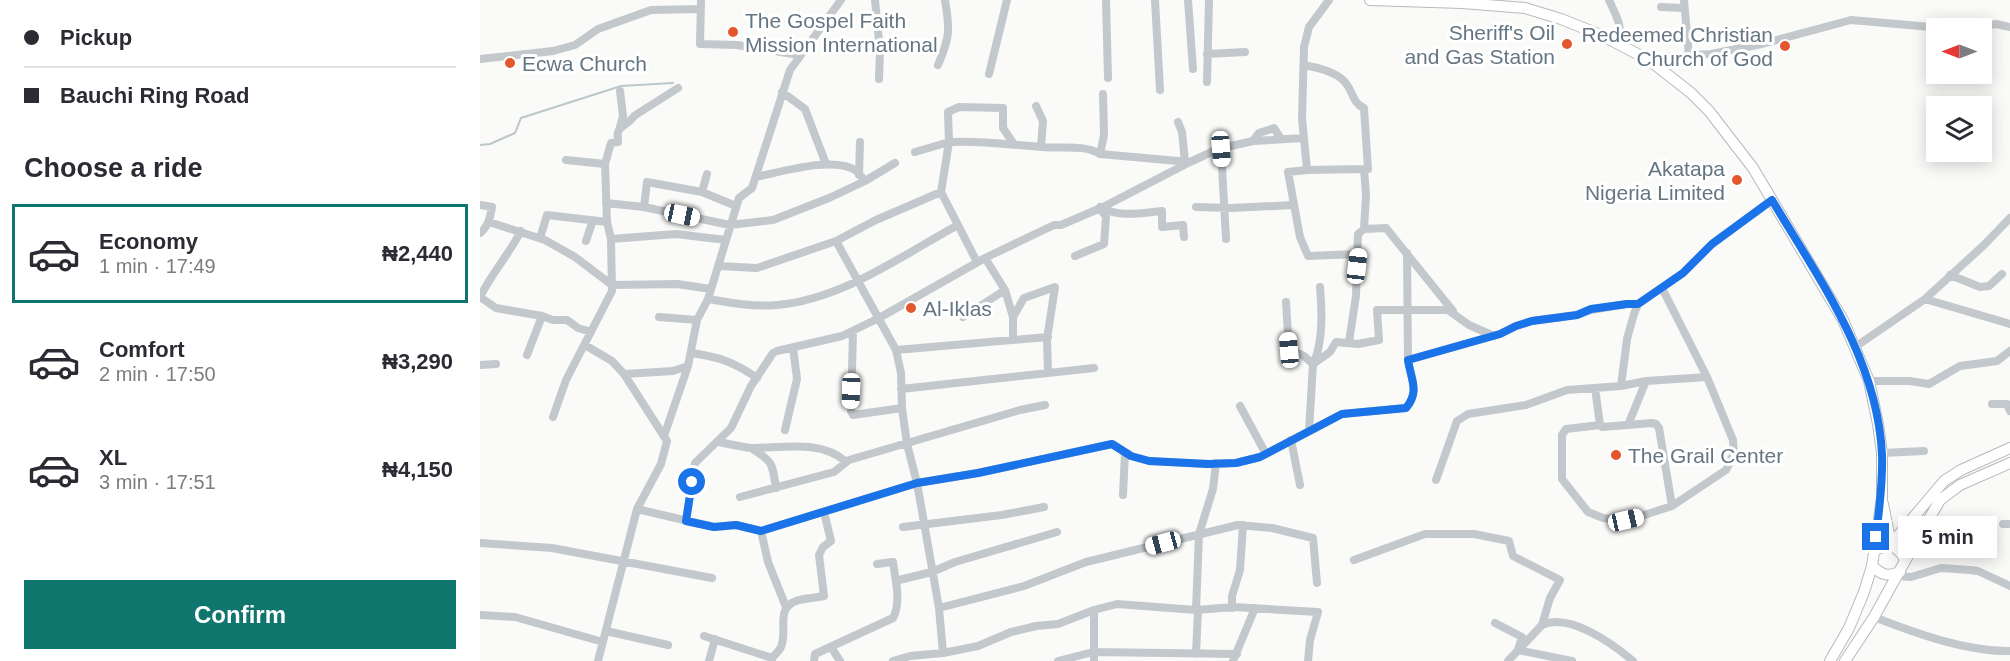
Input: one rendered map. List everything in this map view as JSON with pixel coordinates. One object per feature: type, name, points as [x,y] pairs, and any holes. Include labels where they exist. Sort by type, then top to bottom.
[{"type":"main road","points":[[1370,0],[1526,4],[1601,35],[1649,60],[1671,76],[1709,111],[1753,168],[1843,320],[1869,381],[1878,424],[1882,453],[1882,498],[1872,566],[1849,628],[1830,661]]},
{"type":"main road","points":[[1875,550],[1891,544],[1944,481],[1961,470],[2010,448]]},
{"type":"main road","points":[[1845,661],[1874,617],[1940,500],[1960,485],[2010,463]]},
{"type":"main road","points":[[1882,498],[1891,544],[1902,554],[1905,561]]},
{"type":"main road","points":[[1887,523],[1898,525],[1917,511]]},
{"type":"main road","points":[[1872,566],[1881,574],[1890,576],[1898,574]]},
{"type":"street","points":[[663,436],[692,353],[697,320],[708,299],[736,206],[739,198],[752,188],[790,70],[841,0]]},
{"type":"street","points":[[874,0],[880,51],[879,79]]},
{"type":"street","points":[[938,65],[950,28],[945,0]]},
{"type":"street","points":[[988,74],[1007,0]]},
{"type":"street","points":[[1106,0],[1108,78]]},
{"type":"street","points":[[1155,0],[1160,90]]},
{"type":"street","points":[[1188,0],[1193,69]]},
{"type":"street","points":[[1207,82],[1209,0]]},
{"type":"street","points":[[1307,170],[1302,118],[1304,46],[1309,27],[1329,0]]},
{"type":"street","points":[[1609,0],[1621,26],[1618,44]]},
{"type":"street","points":[[480,59],[553,51],[575,45],[597,29],[651,10],[701,4],[700,44],[737,45],[799,55]]},
{"type":"street","points":[[1660,7],[1684,4],[1689,56]]},
{"type":"street","points":[[1649,60],[1711,54],[1762,44],[1851,20],[1926,27]]},
{"type":"street","points":[[1992,25],[2010,27]]},
{"type":"street","points":[[1207,54],[1245,52]]},
{"type":"street","points":[[1304,65],[1332,73],[1345,82],[1358,105],[1364,108],[1368,169],[1288,172],[1300,237],[1308,256],[1358,254]]},
{"type":"street","points":[[620,127],[631,122],[634,116],[678,88]]},
{"type":"street","points":[[553,417],[566,380],[608,302],[612,285],[605,164],[611,143],[618,142],[623,116],[620,91]]},
{"type":"street","points":[[782,92],[806,110],[826,164]]},
{"type":"street","points":[[1100,154],[1104,135],[1103,94]]},
{"type":"street","points":[[1036,106],[1043,121],[1041,147]]},
{"type":"street","points":[[977,262],[941,192],[950,142],[948,112],[959,107],[1003,108],[1003,128],[1013,143]]},
{"type":"street","points":[[1179,122],[1188,162]]},
{"type":"street","points":[[686,521],[695,463],[731,428],[737,412],[773,353],[842,336],[879,318],[977,262],[1054,225],[1061,225],[1100,207],[1188,162],[1221,149],[1253,141],[1259,133],[1274,128],[1281,139],[1304,138]]},
{"type":"street","points":[[860,142],[862,178]]},
{"type":"street","points":[[915,152],[950,142],[1013,143],[1041,147],[1092,149],[1100,154],[1188,162]]},
{"type":"street","points":[[1221,149],[1226,239]]},
{"type":"street","points":[[566,160],[605,164]]},
{"type":"street","points":[[606,203],[644,207],[730,225],[773,220],[829,198],[862,178],[895,163]]},
{"type":"street","points":[[756,177],[832,164],[855,170],[862,178]]},
{"type":"street","points":[[1364,170],[1366,195],[1364,229]]},
{"type":"street","points":[[702,192],[707,174]]},
{"type":"street","points":[[644,207],[647,182],[702,192],[736,206]]},
{"type":"street","points":[[718,266],[757,268],[836,242],[876,220],[941,192]]},
{"type":"street","points":[[1408,360],[1494,336],[1532,321],[1577,315],[1591,309],[1638,304],[1683,273],[1712,244],[1772,200]]},
{"type":"street","points":[[480,204],[492,207],[489,222],[480,233]]},
{"type":"street","points":[[1197,207],[1294,205]]},
{"type":"street","points":[[1100,207],[1111,213],[1126,214],[1162,211],[1162,227],[1183,225],[1184,237]]},
{"type":"street","points":[[1075,256],[1104,244],[1106,217],[1100,207]]},
{"type":"street","points":[[540,238],[547,215],[607,222]]},
{"type":"street","points":[[1855,347],[1925,299],[2010,218]]},
{"type":"street","points":[[586,241],[592,220]]},
{"type":"street","points":[[489,222],[540,238],[575,257],[612,285],[677,284],[711,289]]},
{"type":"street","points":[[708,299],[749,306],[778,305],[832,293],[958,225]]},
{"type":"street","points":[[1349,342],[1356,296],[1358,234],[1364,229],[1386,228],[1457,316]]},
{"type":"street","points":[[521,231],[480,297],[496,308],[542,316],[552,320],[567,320],[578,328],[591,332]]},
{"type":"street","points":[[611,239],[676,234],[726,240]]},
{"type":"street","points":[[836,242],[896,350],[901,373],[902,408],[939,608],[943,653]]},
{"type":"street","points":[[638,509],[714,527],[736,525],[761,531],[917,483],[978,473],[1112,444],[1137,459],[1149,461],[1236,463],[1266,454],[1342,414],[1406,408],[1415,392],[1408,360],[1407,254]]},
{"type":"street","points":[[986,258],[1005,290],[1013,316],[1013,339]]},
{"type":"street","points":[[1950,275],[1980,286],[1989,286],[2002,274]]},
{"type":"street","points":[[1013,316],[1024,298],[1055,287],[1048,337],[1048,372]]},
{"type":"street","points":[[1309,431],[1313,364],[1318,353],[1320,287]]},
{"type":"street","points":[[1662,288],[1707,377],[1735,447],[1733,459],[1726,470],[1672,506],[1626,520],[1603,518],[1588,512],[1562,479],[1562,435],[1566,429],[1652,423],[1659,428],[1672,506]]},
{"type":"street","points":[[963,316],[1005,290]]},
{"type":"street","points":[[1925,299],[2010,324]]},
{"type":"street","points":[[1286,302],[1289,350],[1304,356],[1313,364]]},
{"type":"street","points":[[1621,386],[1627,339],[1638,304]]},
{"type":"street","points":[[1313,364],[1330,352],[1336,342],[1358,344],[1379,340],[1377,310],[1448,310],[1468,325],[1494,336]]},
{"type":"street","points":[[527,355],[542,316]]},
{"type":"street","points":[[658,317],[697,320]]},
{"type":"street","points":[[853,331],[851,411],[853,415],[902,408]]},
{"type":"street","points":[[896,350],[1048,337]]},
{"type":"street","points":[[585,345],[612,362],[624,374],[667,441],[661,464],[638,509],[598,661]]},
{"type":"street","points":[[785,430],[797,379],[793,347]]},
{"type":"street","points":[[1869,381],[1909,381],[1929,384],[1960,366],[1997,361],[2010,351]]},
{"type":"street","points":[[692,353],[720,357],[739,365],[757,378]]},
{"type":"street","points":[[480,365],[496,363]]},
{"type":"street","points":[[624,374],[674,371],[688,366]]},
{"type":"street","points":[[901,389],[1094,368]]},
{"type":"street","points":[[1436,480],[1454,428],[1462,416],[1526,405],[1559,392],[1621,386],[1646,381],[1707,377]]},
{"type":"street","points":[[1628,425],[1646,381]]},
{"type":"street","points":[[1595,388],[1600,425]]},
{"type":"street","points":[[1992,404],[2007,404],[2010,411]]},
{"type":"street","points":[[740,497],[834,472],[846,462],[1020,410],[1045,405]]},
{"type":"street","points":[[1240,406],[1266,454]]},
{"type":"street","points":[[719,441],[750,448],[805,447],[838,454],[846,462]]},
{"type":"street","points":[[1291,441],[1300,485]]},
{"type":"street","points":[[750,448],[768,459],[773,467],[776,488]]},
{"type":"street","points":[[1882,453],[1924,451]]},
{"type":"street","points":[[1123,495],[1125,453]]},
{"type":"street","points":[[1196,654],[1200,534],[1213,489],[1216,464]]},
{"type":"street","points":[[903,527],[1044,507]]},
{"type":"street","points":[[704,636],[772,660],[781,647],[784,629],[783,615],[786,607],[796,601],[824,596],[819,555],[823,547],[831,541],[824,512]]},
{"type":"street","points":[[1927,522],[1969,533]]},
{"type":"street","points":[[1232,608],[1232,596],[1240,570],[1243,525]]},
{"type":"street","points":[[939,608],[1024,586],[1086,562],[1243,525],[1272,528],[1313,538],[1317,583]]},
{"type":"street","points":[[761,531],[768,562],[786,607]]},
{"type":"street","points":[[896,582],[1057,532]]},
{"type":"street","points":[[1354,560],[1425,534],[1474,534],[1509,541],[1513,556],[1560,580],[1550,598],[1542,626]]},
{"type":"street","points":[[480,543],[552,548],[712,578]]},
{"type":"street","points":[[814,661],[815,654],[893,618],[898,595],[893,562],[877,564]]},
{"type":"street","points":[[1898,574],[1911,577],[1941,568],[1970,570],[1978,571],[2010,586]]},
{"type":"street","points":[[893,661],[910,656],[943,653],[978,646],[1011,632],[1058,624],[1117,604],[1197,610],[1255,608],[1318,612],[1310,640],[1308,661]]},
{"type":"street","points":[[1058,661],[1094,656],[1196,654],[1235,657],[1255,608]]},
{"type":"street","points":[[1094,610],[1094,656]]},
{"type":"street","points":[[480,615],[515,617],[603,642]]},
{"type":"street","points":[[1874,617],[1918,634],[1993,651],[2010,651]]},
{"type":"street","points":[[1508,661],[1542,626],[1548,622],[1556,622],[1579,626],[1615,646],[1633,661]]},
{"type":"street","points":[[1495,623],[1522,637],[1518,650]]},
{"type":"street","points":[[606,631],[668,645]]},
{"type":"street","points":[[709,661],[715,639]]},
{"type":"street","points":[[831,647],[840,661]]},
{"type":"street","points":[[1518,650],[1572,661]]},
{"type":"waterway","points":[[480,145],[490,144],[515,133],[521,118],[621,86],[673,83]]},
{"type":"place","name":"The Gospel Faith Mission International","points":[[733,32]]},
{"type":"place","name":"Sheriff's Oil and Gas Station","points":[[1567,44]]},
{"type":"place","name":"Redeemed Christian Church of God","points":[[1785,46]]},
{"type":"place","name":"Ecwa Church","points":[[510,63]]},
{"type":"place","name":"Akatapa Nigeria Limited","points":[[1737,180]]},
{"type":"place","name":"Al-Iklas","points":[[911,308]]},
{"type":"place","name":"The Grail Center","points":[[1616,455]]},
{"type":"route","points":[[692,482],[686,521],[714,527],[736,525],[761,531],[917,483],[978,473],[1112,444],[1137,459],[1149,461],[1236,463],[1260,457],[1342,414],[1406,408],[1415,392],[1408,360],[1500,334],[1532,321],[1577,315],[1591,309],[1638,304],[1683,273],[1712,244],[1772,200],[1843,320],[1869,381],[1882,453],[1882,498],[1876,537]]}]
